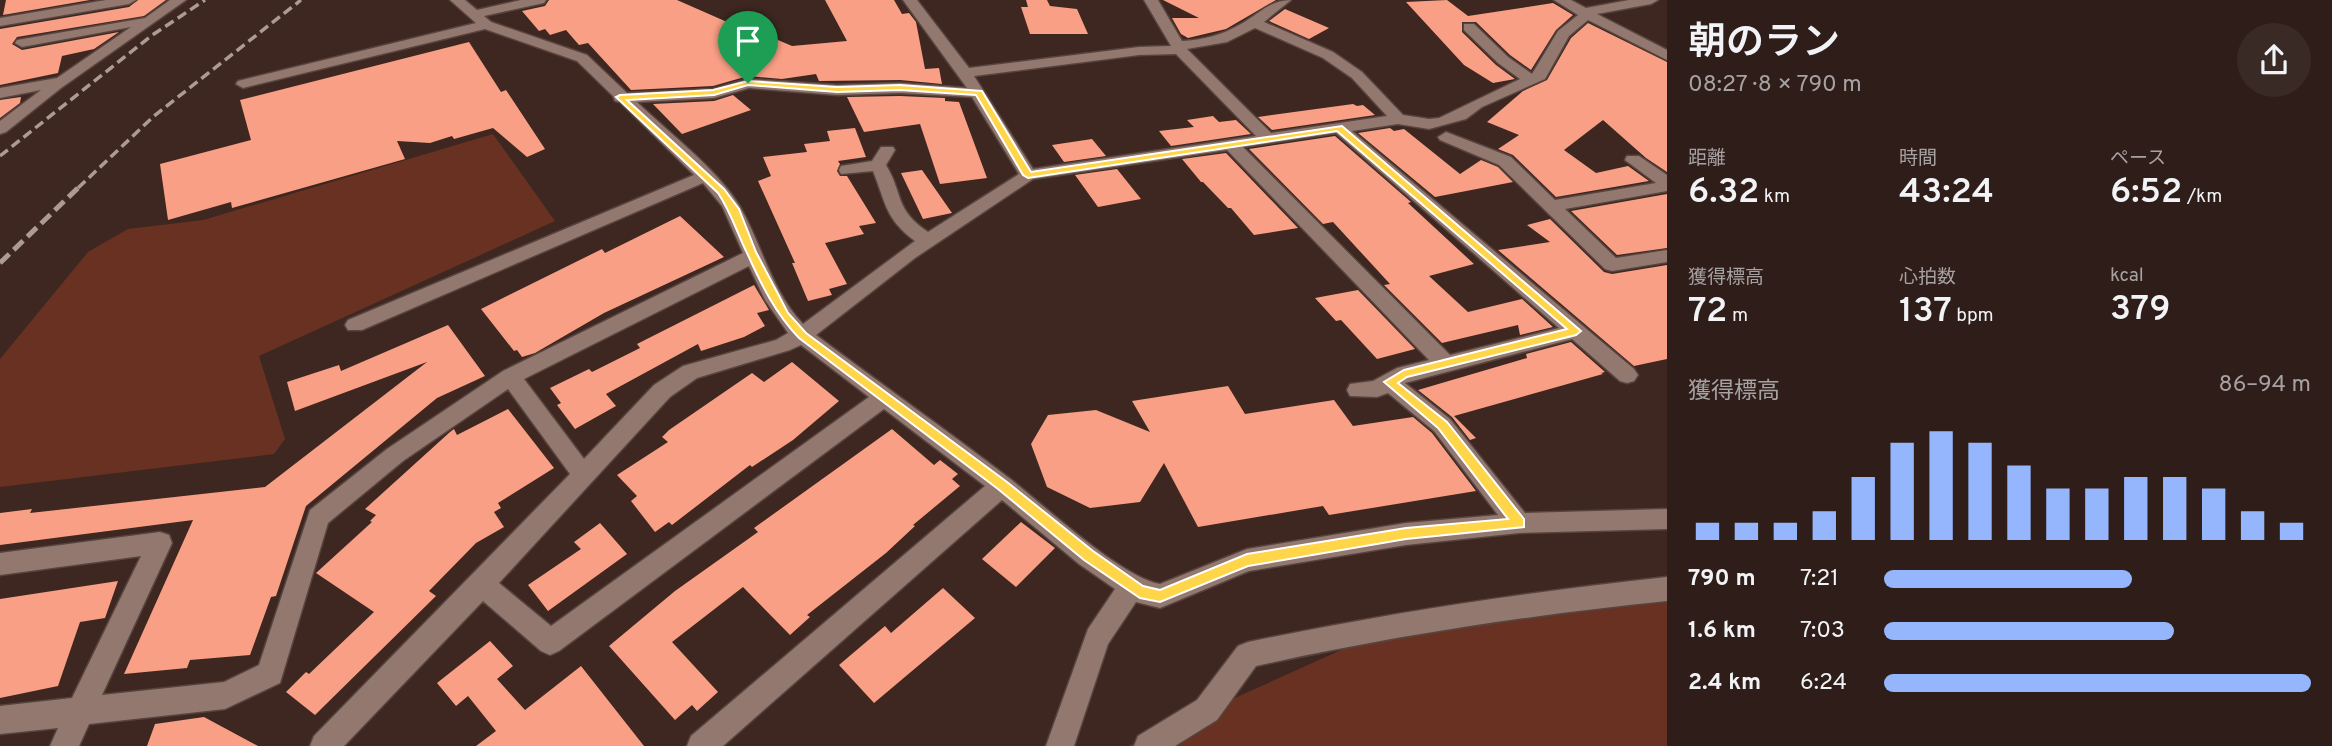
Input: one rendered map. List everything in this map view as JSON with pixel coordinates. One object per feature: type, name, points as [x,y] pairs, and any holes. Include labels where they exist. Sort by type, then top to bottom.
[{"type":"street","points":[[0,22],[129,0]]},
{"type":"street","points":[[0,129],[62,81],[179,0]]},
{"type":"street","points":[[457,0],[480,20],[582,58],[706,176],[734,209],[753,256],[783,315],[802,335],[1002,486],[1088,556],[1140,592],[1160,596],[1247,560],[1406,534],[1519,523],[1667,519]]},
{"type":"street","points":[[243,84],[480,20],[539,0]]},
{"type":"street","points":[[910,0],[979,93],[1028,175]]},
{"type":"street","points":[[1151,0],[1179,47],[1268,139]]},
{"type":"street","points":[[965,73],[1199,46],[1255,23],[1284,0]]},
{"type":"street","points":[[1561,0],[1667,57]]},
{"type":"street","points":[[326,745],[482,584],[662,391],[690,372],[783,345],[802,335],[927,240],[1028,175],[1398,119],[1429,124],[1442,122],[1460,116],[1476,104],[1540,76],[1563,34],[1588,14],[1597,9],[1651,0]]},
{"type":"street","points":[[22,43],[151,19]]},
{"type":"street","points":[[1255,23],[1328,55],[1357,75],[1398,119]]},
{"type":"street","points":[[1469,27],[1503,60],[1531,80]]},
{"type":"street","points":[[0,93],[62,81]]},
{"type":"street","points":[[620,97],[714,93],[748,83],[837,90],[900,88],[979,93]]},
{"type":"street","points":[[1339,128],[1627,374]]},
{"type":"street","points":[[1446,137],[1505,161],[1612,265],[1665,258]]},
{"type":"street","points":[[1230,144],[1444,363]]},
{"type":"street","points":[[847,170],[882,157],[892,204],[902,222],[927,240]]},
{"type":"street","points":[[1633,160],[1667,184]]},
{"type":"street","points":[[355,325],[706,176]]},
{"type":"street","points":[[1552,206],[1667,184]]},
{"type":"street","points":[[0,720],[225,695],[270,674],[318,517],[395,455],[510,377],[753,256]]},
{"type":"street","points":[[1358,390],[1377,389],[1404,374],[1576,331]]},
{"type":"street","points":[[510,377],[583,475]]},
{"type":"street","points":[[1389,382],[1443,425],[1519,523]]},
{"type":"street","points":[[482,584],[550,642],[883,398]]},
{"type":"street","points":[[701,746],[1002,486]]},
{"type":"street","points":[[0,564],[160,543],[64,746]]},
{"type":"street","points":[[1060,746],[1097,638],[1132,586]]},
{"type":"street","points":[[1148,746],[1207,710],[1248,655],[1327,638],[1539,602],[1667,589]]},
{"type":"shaded area","points":[[493,134],[555,221],[259,356],[285,439],[274,454],[0,487],[0,359],[88,252],[128,229],[203,220]]},
{"type":"shaded area","points":[[1667,587],[1667,746],[1128,746],[1419,615]]},
{"type":"building","points":[[6,0],[90,0],[3,15]]},
{"type":"building","points":[[138,0],[166,0],[144,16],[17,37],[12,44],[22,50],[119,32],[94,49],[62,56],[58,73],[0,85],[0,29],[129,7]]},
{"type":"building","points":[[549,0],[677,0],[743,29],[747,27],[792,46],[847,41],[825,0],[894,0],[902,14],[909,13],[916,22],[925,69],[939,68],[942,84],[900,80],[819,81],[816,74],[782,79],[748,76],[713,86],[631,90],[588,43],[579,45],[566,30],[550,35],[545,29],[539,31],[522,11],[545,6]]},
{"type":"building","points":[[1026,0],[1047,0],[1050,6],[1077,9],[1088,34],[1030,34],[1021,7],[1028,7]]},
{"type":"building","points":[[1163,0],[1276,0],[1226,29],[1188,38],[1181,34],[1172,18],[1199,18]]},
{"type":"building","points":[[1447,0],[1468,16],[1553,3],[1573,15],[1556,30],[1531,70],[1510,55],[1476,22],[1462,22],[1462,32],[1496,65],[1515,79],[1493,83],[1464,65],[1406,2]]},
{"type":"building","points":[[1285,9],[1329,28],[1309,39],[1269,21]]},
{"type":"building","points":[[1588,23],[1667,62],[1667,172],[1646,158],[1603,120],[1564,150],[1596,173],[1628,166],[1649,181],[1556,197],[1513,155],[1498,149],[1519,135],[1487,122],[1523,91],[1547,80],[1571,38]]},
{"type":"building","points":[[469,42],[501,92],[506,90],[545,149],[527,157],[493,128],[430,143],[397,141],[405,159],[232,208],[231,202],[168,220],[160,164],[251,140],[240,100]]},
{"type":"building","points":[[733,95],[751,110],[682,134],[653,104],[714,101]]},
{"type":"building","points":[[21,97],[20,103],[0,118],[0,100]]},
{"type":"building","points":[[847,97],[945,98],[945,101],[959,102],[987,178],[940,184],[920,124],[864,132]]},
{"type":"building","points":[[1353,104],[1363,105],[1375,115],[1272,130],[1258,117]]},
{"type":"building","points":[[1213,116],[1219,122],[1236,120],[1251,134],[1171,146],[1159,131],[1194,127],[1187,120]]},
{"type":"building","points":[[855,128],[866,157],[838,161],[840,164],[837,171],[840,176],[847,176],[876,223],[859,226],[864,234],[825,243],[847,284],[829,289],[832,295],[808,301],[792,263],[795,263],[758,181],[771,176],[763,157],[807,152],[804,144],[830,141],[827,131]]},
{"type":"building","points":[[1390,128],[1394,131],[1404,129],[1460,174],[1481,160],[1498,167],[1513,182],[1435,197],[1358,133]]},
{"type":"building","points":[[1335,136],[1411,202],[1408,203],[1474,264],[1429,276],[1468,312],[1522,299],[1553,327],[1520,335],[1518,325],[1442,343],[1384,285],[1390,284],[1333,222],[1323,224],[1249,149]]},
{"type":"building","points":[[1092,139],[1106,156],[1064,162],[1052,145]]},
{"type":"building","points":[[1226,153],[1298,228],[1254,235],[1182,159]]},
{"type":"building","points":[[1117,169],[1141,199],[1098,207],[1075,175]]},
{"type":"building","points":[[922,170],[952,213],[923,219],[901,173]]},
{"type":"building","points":[[1667,194],[1667,248],[1617,255],[1571,211]]},
{"type":"building","points":[[680,216],[724,257],[604,313],[535,353],[522,357],[517,350],[514,351],[481,309],[602,249],[605,253]]},
{"type":"building","points":[[1550,219],[1604,272],[1612,274],[1667,265],[1667,359],[1634,366],[1498,250],[1550,242],[1527,225]]},
{"type":"building","points":[[754,285],[769,310],[757,313],[765,326],[744,337],[701,351],[698,344],[606,394],[616,406],[575,429],[557,405],[561,403],[550,388],[589,369],[592,372],[640,348],[637,344]]},
{"type":"building","points":[[1358,290],[1415,349],[1377,359],[1341,320],[1336,321],[1315,298]]},
{"type":"building","points":[[448,325],[485,376],[437,398],[306,506],[276,596],[271,597],[250,655],[190,660],[187,668],[124,674],[193,520],[0,545],[0,513],[32,509],[30,513],[265,487],[427,362],[295,411],[287,382],[339,365],[341,371]]},
{"type":"building","points":[[1571,342],[1605,372],[1454,416],[1476,438],[1470,440],[1452,417],[1418,390],[1527,358],[1526,354]]},
{"type":"building","points":[[792,362],[839,401],[793,440],[752,467],[750,465],[672,525],[669,522],[655,532],[631,501],[637,496],[617,475],[668,442],[662,437],[669,430],[752,373],[764,382]]},
{"type":"building","points":[[1228,386],[1245,414],[1334,400],[1353,426],[1413,417],[1432,433],[1476,491],[1329,515],[1323,506],[1198,527],[1164,463],[1140,502],[1090,508],[1047,487],[1031,444],[1048,415],[1096,410],[1150,432],[1132,401]]},
{"type":"building","points":[[508,409],[554,468],[498,503],[501,508],[494,512],[504,527],[476,543],[429,591],[436,596],[315,715],[286,692],[306,672],[309,674],[374,612],[316,573],[372,522],[370,521],[376,515],[365,509],[450,432],[454,429],[457,435]]},
{"type":"building","points":[[892,429],[934,465],[940,460],[958,474],[952,479],[960,486],[913,525],[915,526],[886,553],[807,615],[810,617],[790,635],[743,587],[672,642],[718,692],[697,711],[692,705],[675,720],[609,646],[675,591],[758,532],[754,528]]},
{"type":"building","points":[[1021,522],[1055,548],[1016,587],[982,559]]},
{"type":"building","points":[[600,523],[627,554],[548,611],[528,585],[581,549],[574,542]]},
{"type":"building","points":[[118,581],[105,618],[80,622],[58,686],[0,698],[0,599]]},
{"type":"building","points":[[943,588],[975,618],[874,703],[839,665],[885,626],[891,633]]},
{"type":"building","points":[[490,641],[513,666],[497,679],[525,710],[581,666],[644,746],[476,746],[496,731],[468,696],[456,706],[437,683]]},
{"type":"building","points":[[204,717],[258,746],[147,746],[155,724]]},
{"type":"railway","points":[[0,156],[151,36],[205,0]]},
{"type":"railway","points":[[78,188],[154,116],[301,0]]},
{"type":"railway","points":[[0,263],[80,186]]},
{"type":"route","points":[[748,83],[837,90],[900,88],[979,93],[1028,175],[1339,128],[1576,331],[1404,374],[1389,382],[1443,425],[1519,523],[1406,534],[1247,560],[1160,596],[1140,592],[1088,556],[1002,486],[802,335],[783,315],[751,252],[734,209],[721,191],[620,97],[714,93],[748,83]]}]
